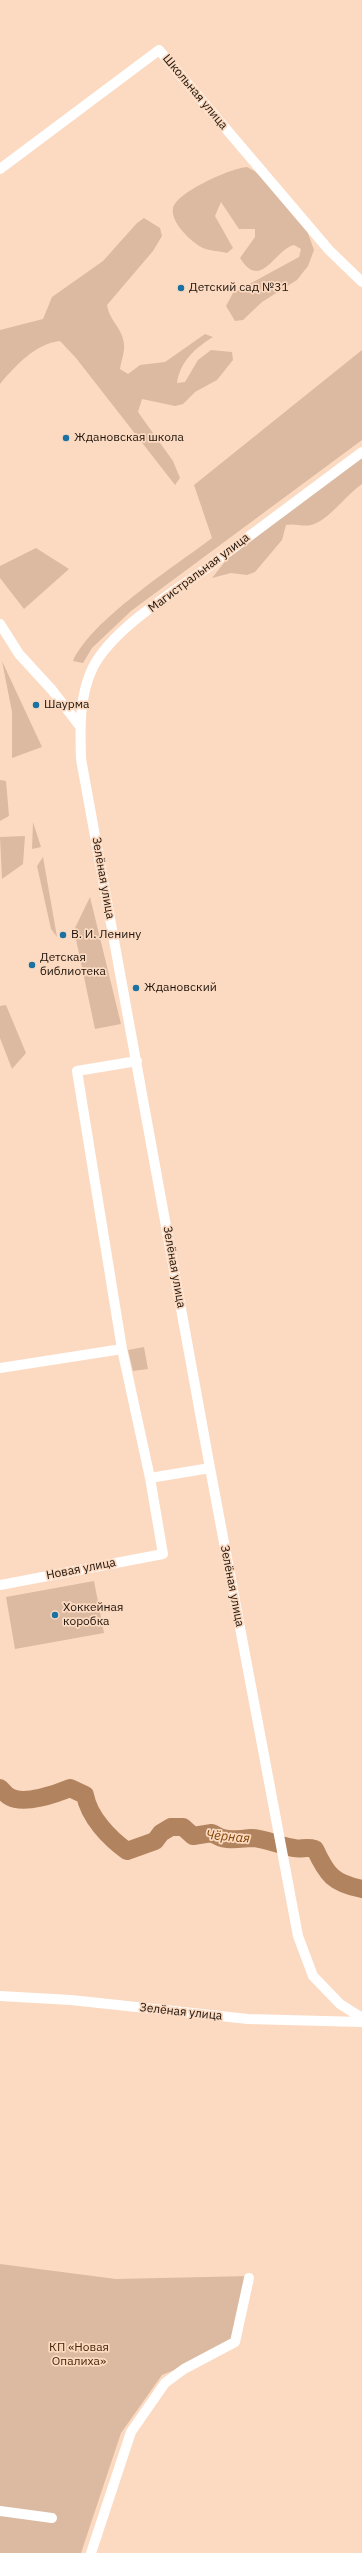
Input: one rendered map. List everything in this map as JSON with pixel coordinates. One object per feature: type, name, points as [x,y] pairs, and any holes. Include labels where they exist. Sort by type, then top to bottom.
[{"type":"street","name":"Школьная улица","points":[[0,169],[159,50],[329,250],[362,282]]},
{"type":"street","name":"Магистральная улица","points":[[79,725],[85,688],[94,667],[115,639],[154,607],[362,452]]},
{"type":"street","points":[[2,629],[19,654],[79,725]]},
{"type":"street","name":"Зелёная улица","points":[[79,725],[81,759],[210,1468],[298,1936],[313,1976],[340,2004],[362,2018]]},
{"type":"street","points":[[137,1061],[77,1071],[122,1349],[150,1478],[210,1468]]},
{"type":"street","points":[[0,1368],[122,1349]]},
{"type":"street","name":"Новая улица","points":[[0,1585],[162,1554],[150,1478]]},
{"type":"street","name":"Зелёная улица","points":[[0,1996],[71,2000],[248,2019],[362,2022]]},
{"type":"street","points":[[91,2553],[131,2432],[165,2383],[184,2369],[235,2342],[249,2278]]},
{"type":"street","points":[[0,2511],[52,2518]]},
{"type":"green space","points":[[247,167],[256,172],[305,225],[314,250],[308,266],[297,280],[262,302],[243,320],[235,321],[226,306],[233,293],[299,257],[301,249],[294,245],[287,248],[268,266],[261,270],[255,271],[248,267],[240,258],[255,237],[255,229],[239,229],[221,202],[215,216],[233,248],[227,253],[203,248],[187,236],[182,231],[175,219],[173,208],[184,195],[194,188],[218,176],[239,168]]},
{"type":"green space","points":[[144,218],[160,228],[162,236],[153,251],[107,305],[110,315],[119,329],[123,339],[124,350],[120,369],[128,374],[140,365],[165,362],[205,334],[213,337],[189,356],[181,368],[177,383],[185,382],[198,360],[211,350],[232,352],[233,360],[217,380],[195,392],[183,404],[175,406],[142,399],[138,412],[173,461],[180,478],[175,485],[76,358],[60,341],[42,346],[34,351],[19,363],[0,384],[0,330],[43,319],[52,297],[103,261],[137,223]]},
{"type":"green space","points":[[362,350],[362,440],[131,611],[92,648],[83,663],[73,661],[83,645],[115,612],[135,595],[212,538],[194,485]]},
{"type":"green space","points":[[362,458],[362,484],[324,518],[311,525],[286,525],[282,540],[255,572],[247,575],[231,573],[212,578],[231,554]]},
{"type":"green space","points":[[36,548],[69,569],[24,609],[0,578],[0,566]]},
{"type":"green space","points":[[2,661],[42,747],[12,758],[12,712]]},
{"type":"green space","points":[[0,780],[6,781],[9,816],[0,821]]},
{"type":"green space","points":[[33,822],[41,847],[32,849]]},
{"type":"green space","points":[[25,836],[23,864],[2,879],[0,837]]},
{"type":"green space","points":[[43,857],[57,937],[51,929],[37,866]]},
{"type":"green space","points":[[90,897],[121,1024],[95,1029],[74,930]]},
{"type":"green space","points":[[6,1005],[26,1053],[12,1069],[0,1038],[0,1006]]},
{"type":"green space","points":[[144,1347],[148,1369],[133,1371],[128,1350]]},
{"type":"green space","name":"Хоккейная коробка","points":[[94,1581],[104,1633],[15,1649],[6,1597]]},
{"type":"green space","name":"КП «Новая Опалиха»","points":[[0,2264],[116,2279],[251,2276],[237,2344],[162,2375],[121,2433],[81,2553],[0,2553]]},
{"type":"waterway","name":"Чёрная","points":[[0,1788],[10,1797],[23,1800],[49,1796],[70,1788],[85,1795],[87,1803],[95,1819],[113,1840],[127,1851],[155,1841],[161,1833],[171,1827],[183,1827],[193,1836],[212,1833],[226,1839],[256,1838],[299,1849],[315,1849],[327,1872],[344,1884],[362,1889]]},
{"type":"place","name":"Детский сад №31","points":[[181,288]]},
{"type":"place","name":"Ждановская школа","points":[[66,438]]},
{"type":"place","name":"Шаурма","points":[[36,705]]},
{"type":"place","name":"В. И. Ленину","points":[[63,935]]},
{"type":"place","name":"Детская библиотека","points":[[32,965]]},
{"type":"place","name":"Ждановский","points":[[136,988]]},
{"type":"place","name":"Хоккейная коробка","points":[[55,1615]]}]
